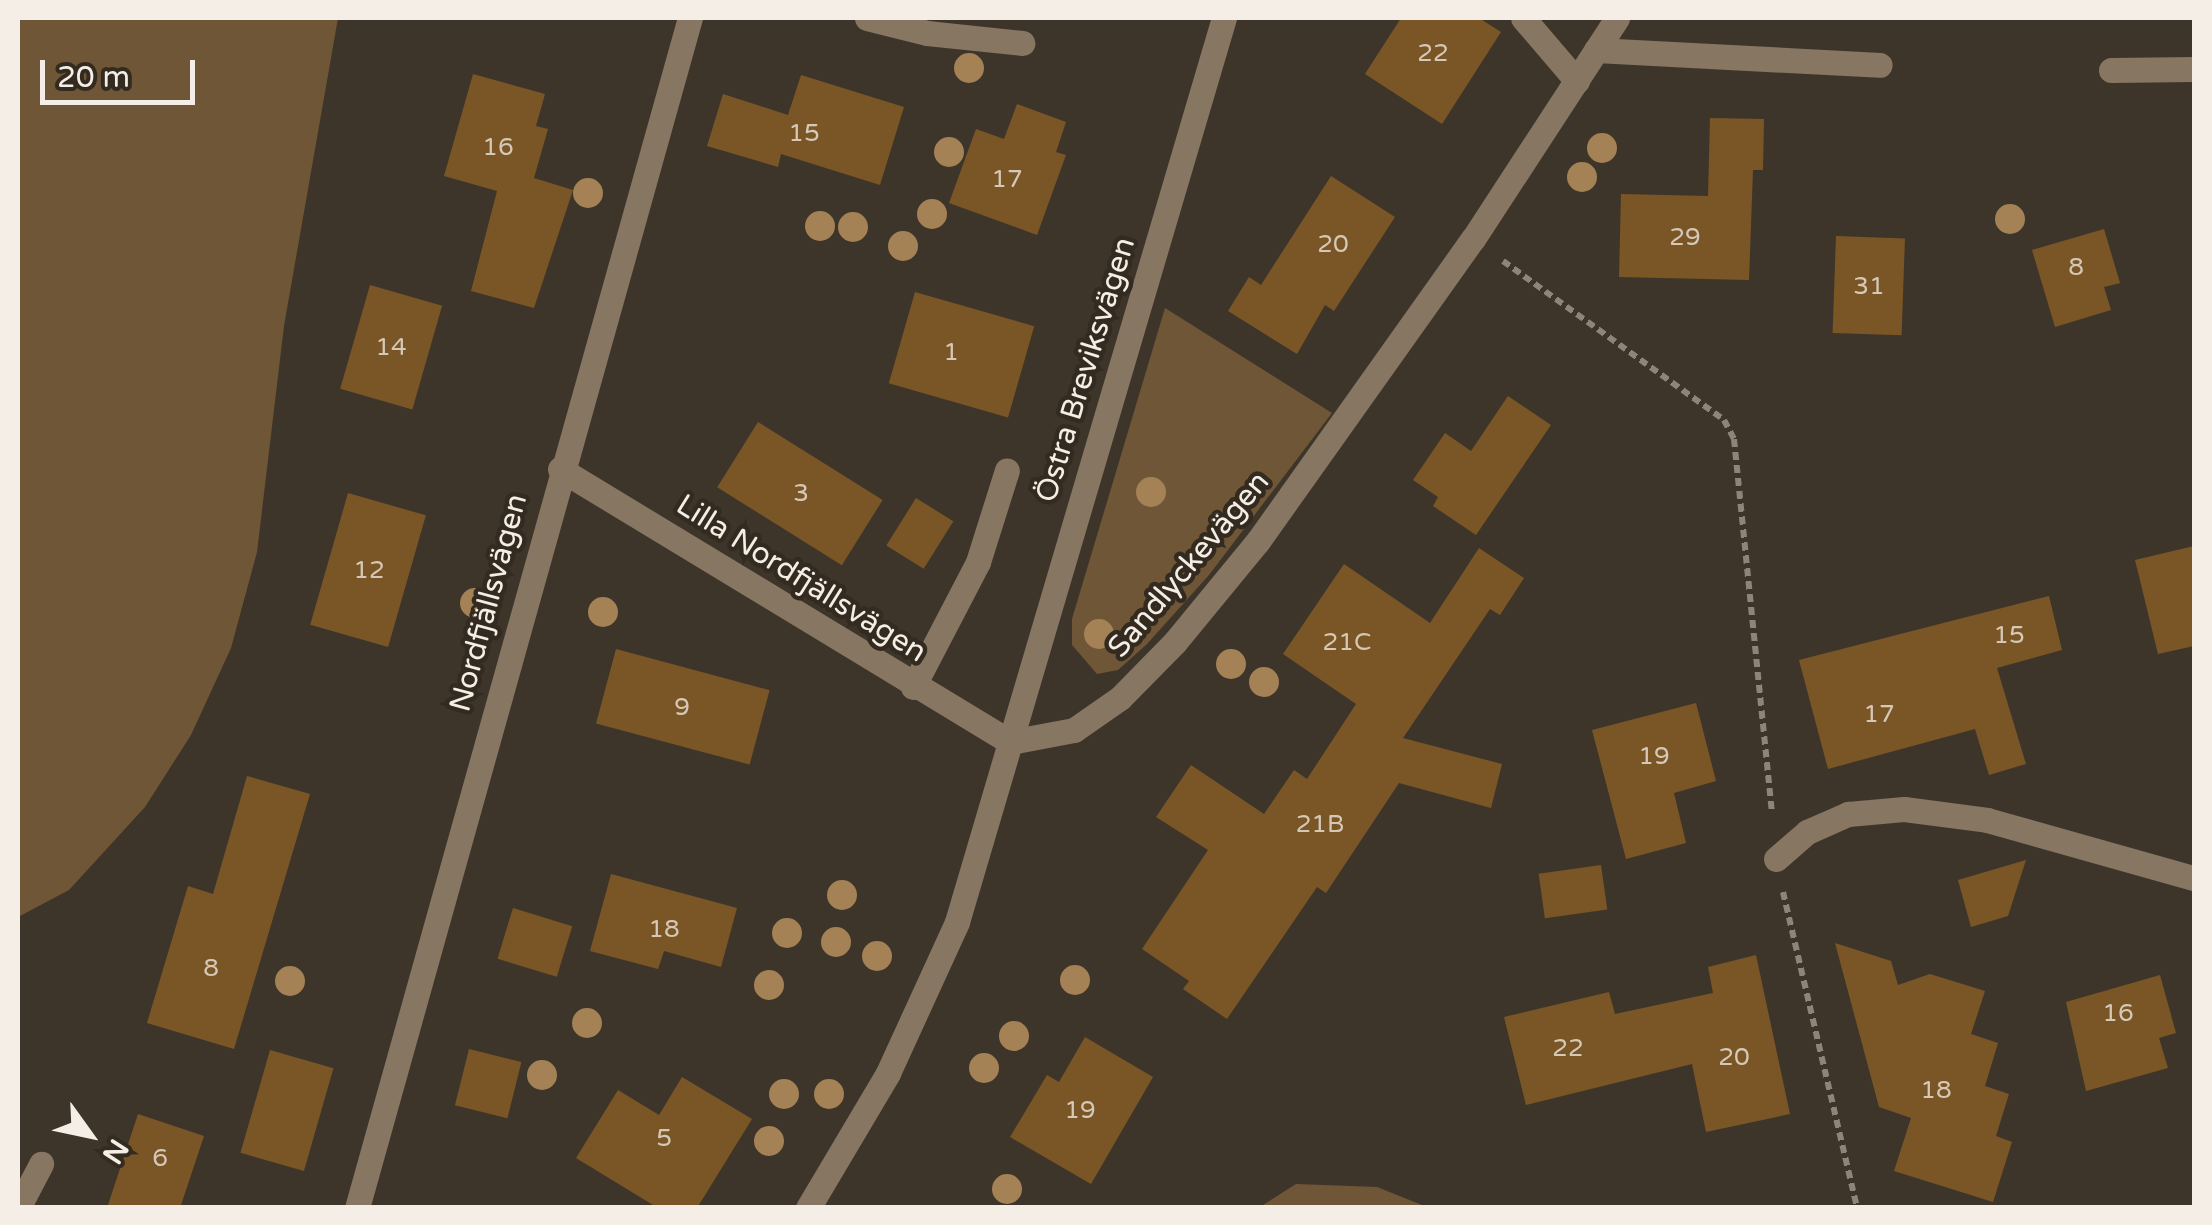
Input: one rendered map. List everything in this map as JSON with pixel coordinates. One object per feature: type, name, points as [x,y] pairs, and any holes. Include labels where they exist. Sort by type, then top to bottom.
[{"type":"street","name":"Nordfjällsvägen","points":[[357,1208],[560,469],[690,18]]},
{"type":"street","points":[[867,18],[927,33],[1022,43]]},
{"type":"street","name":"Östra Breviksvägen","points":[[1010,742],[1224,18]]},
{"type":"street","points":[[1523,18],[1577,81]]},
{"type":"street","name":"Sandlyckevägen","points":[[1010,742],[1074,730],[1120,698],[1175,642],[1258,541],[1473,238],[1616,18]]},
{"type":"street","points":[[1596,50],[1880,65]]},
{"type":"street","points":[[2111,70],[2194,68]]},
{"type":"street","name":"Lilla Nordfjällsvägen","points":[[560,469],[913,687],[1010,742]]},
{"type":"street","points":[[913,687],[978,562],[1006,470]]},
{"type":"street","points":[[808,1208],[931,986],[981,852],[1010,742]]},
{"type":"street","points":[[1776,860],[1807,832],[1848,814],[1904,808],[1987,820],[2194,878]]},
{"type":"street","points":[[18,1208],[42,1164]]},
{"type":"path","points":[[1473,238],[1724,420],[1734,439],[1761,657],[1776,860],[1858,1208]]},
{"type":"shaded area","points":[[18,18],[338,18],[284,326],[257,552],[231,648],[191,735],[145,807],[69,890],[18,917]]},
{"type":"shaded area","points":[[1165,308],[1332,413],[1209,575],[1147,644],[1118,670],[1097,674],[1072,645],[1072,619]]},
{"type":"shaded area","points":[[1296,1184],[1377,1187],[1427,1207],[1260,1207]]},
{"type":"building","points":[[1401,18],[1479,18],[1501,32],[1442,124],[1365,74]]},
{"type":"building","points":[[473,74],[545,94],[536,126],[548,129],[534,178],[573,190],[534,308],[471,291],[497,191],[444,176]]},
{"type":"building","points":[[801,75],[904,107],[880,185],[781,154],[778,167],[707,146],[723,94],[788,115]]},
{"type":"building","points":[[1017,104],[1066,122],[1056,152],[1066,155],[1037,235],[949,203],[976,129],[1004,139]]},
{"type":"building","points":[[1710,118],[1764,119],[1763,170],[1753,170],[1749,280],[1619,277],[1621,194],[1708,196]]},
{"type":"building","points":[[1331,176],[1395,217],[1334,311],[1325,305],[1297,354],[1228,311],[1249,277],[1261,285]]},
{"type":"building","points":[[2104,229],[2120,283],[2104,287],[2111,310],[2055,327],[2032,250]]},
{"type":"building","points":[[1836,236],[1905,238],[1902,335],[1833,333]]},
{"type":"building","points":[[370,285],[442,306],[412,409],[340,389]]},
{"type":"building","points":[[915,292],[1034,326],[1008,417],[889,383]]},
{"type":"building","points":[[1508,396],[1551,425],[1476,535],[1433,506],[1438,497],[1413,480],[1445,433],[1471,451]]},
{"type":"building","points":[[758,422],[883,500],[842,565],[717,487]]},
{"type":"building","points":[[348,493],[426,515],[388,647],[310,625]]},
{"type":"building","points":[[916,498],[953,521],[924,569],[886,545]]},
{"type":"building","points":[[2194,546],[2194,646],[2158,654],[2135,560]]},
{"type":"building","points":[[1479,548],[1524,578],[1500,615],[1490,609],[1403,738],[1502,764],[1491,808],[1399,783],[1326,893],[1317,887],[1227,1019],[1183,989],[1189,981],[1142,949],[1208,850],[1156,817],[1191,765],[1264,814],[1294,770],[1307,779],[1356,704],[1283,654],[1344,564],[1430,623]]},
{"type":"building","points":[[2049,596],[2062,650],[1997,668],[2026,764],[1989,775],[1975,729],[1828,769],[1799,660]]},
{"type":"building","points":[[616,649],[770,690],[750,765],[596,723]]},
{"type":"building","points":[[1696,703],[1716,781],[1674,793],[1686,843],[1626,859],[1592,730]]},
{"type":"building","points":[[247,776],[310,794],[234,1049],[147,1023],[188,886],[213,894]]},
{"type":"building","points":[[2026,860],[2008,916],[1971,927],[1958,880]]},
{"type":"building","points":[[1601,865],[1607,910],[1545,918],[1539,874]]},
{"type":"building","points":[[611,874],[737,908],[721,967],[664,951],[658,969],[590,951]]},
{"type":"building","points":[[513,908],[572,926],[557,977],[498,959]]},
{"type":"building","points":[[1835,943],[1891,961],[1898,985],[1930,974],[1985,991],[1971,1034],[1998,1043],[1985,1086],[2009,1094],[1996,1136],[2012,1142],[1993,1202],[1894,1171],[1911,1118],[1879,1107]]},
{"type":"building","points":[[1756,955],[1790,1114],[1706,1132],[1692,1064],[1526,1105],[1504,1017],[1609,992],[1615,1014],[1713,993],[1708,967]]},
{"type":"building","points":[[2160,975],[2176,1033],[2159,1038],[2168,1068],[2086,1091],[2066,1002]]},
{"type":"building","points":[[1085,1037],[1153,1077],[1091,1184],[1010,1137],[1047,1075],[1059,1082]]},
{"type":"building","points":[[469,1049],[521,1062],[507,1118],[455,1105]]},
{"type":"building","points":[[270,1050],[333,1068],[304,1171],[241,1153]]},
{"type":"building","points":[[682,1077],[752,1119],[697,1208],[658,1208],[576,1158],[618,1090],[659,1115]]},
{"type":"building","points":[[138,1114],[204,1136],[180,1208],[107,1208]]}]
